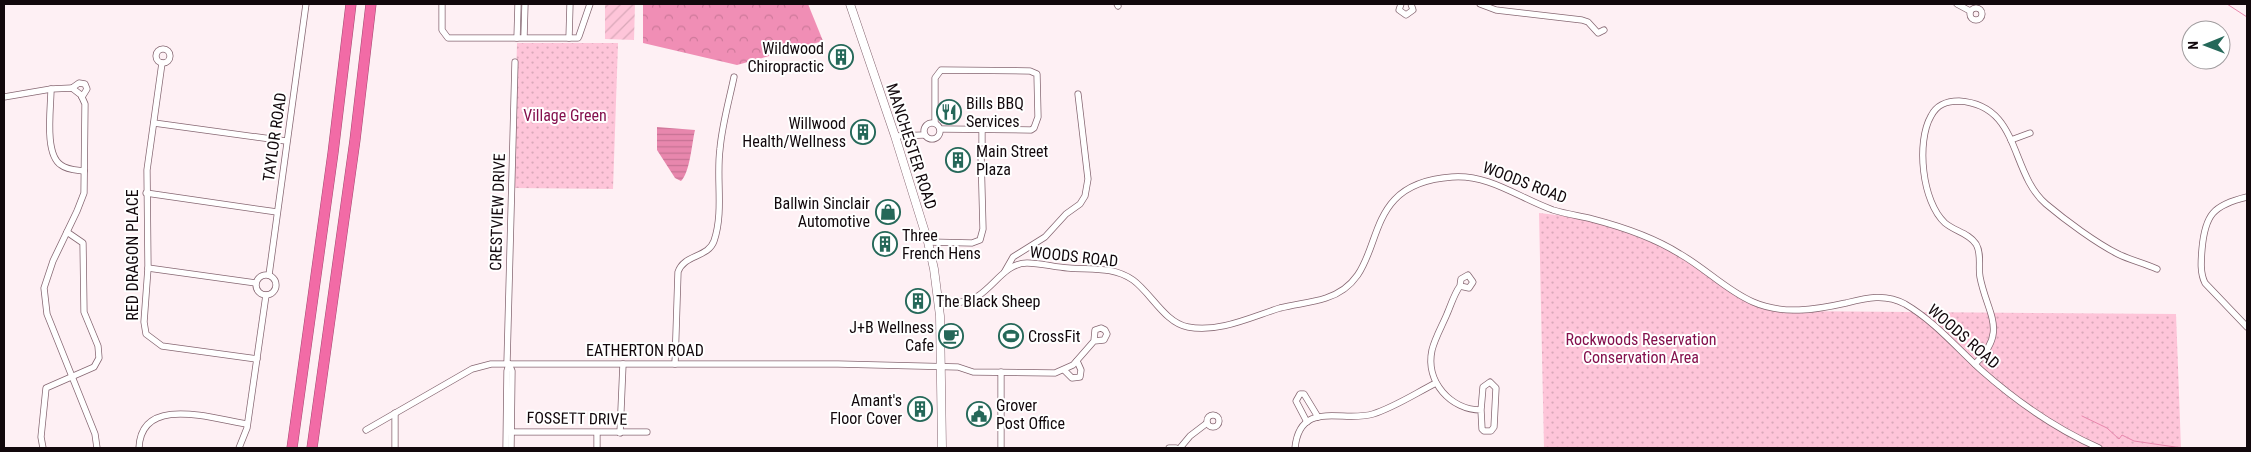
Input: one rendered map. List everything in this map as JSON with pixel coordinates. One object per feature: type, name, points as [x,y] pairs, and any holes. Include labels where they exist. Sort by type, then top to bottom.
[{"type":"highway","points":[[292,448],[334,144],[351,4]]},
{"type":"highway","points":[[312,448],[356,130],[371,4]]},
{"type":"street","name":"TAYLOR ROAD","points":[[239,448],[243,441],[247,424],[266,295],[271,293],[276,286],[275,280],[268,275],[306,4]]},
{"type":"street","points":[[442,4],[442,26],[444,34],[448,38],[578,38],[590,4]]},
{"type":"street","points":[[518,4],[521,37]]},
{"type":"street","points":[[521,37],[525,4]]},
{"type":"street","points":[[569,38],[570,4]]},
{"type":"street","name":"MANCHESTER ROAD","points":[[850,4],[895,136],[928,242],[939,304],[942,448]]},
{"type":"street","points":[[1401,4],[1400,12],[1406,15],[1412,12],[1411,4]]},
{"type":"street","points":[[1480,4],[1496,10],[1582,20],[1588,22],[1598,33],[1604,30]]},
{"type":"street","points":[[1957,4],[1970,11]]},
{"type":"street","name":"CRESTVIEW DRIVE","points":[[509,432],[507,371],[515,62]]},
{"type":"street","name":"RED DRAGON PLACE","points":[[162,63],[147,170],[148,268],[144,322],[146,334],[162,346],[257,358]]},
{"type":"street","points":[[941,70],[1030,71],[1037,74],[1038,118],[1034,128],[1031,130],[940,129],[935,123],[935,78],[941,70]]},
{"type":"street","points":[[675,364],[678,272],[680,265],[707,251],[714,242],[720,149],[734,77]]},
{"type":"street","points":[[4,97],[51,89],[72,88],[79,83],[86,85],[87,89],[82,97]]},
{"type":"street","points":[[72,88],[82,97],[84,104],[84,193],[53,261],[44,288],[46,314],[95,434],[97,448]]},
{"type":"street","points":[[51,89],[50,146],[52,157],[65,168],[84,171]]},
{"type":"street","points":[[1004,272],[1013,256],[1045,237],[1066,214],[1080,204],[1085,196],[1088,178],[1078,94]]},
{"type":"street","points":[[1975,364],[1983,356],[1994,337],[1991,313],[1982,289],[1979,273],[1979,250],[1973,241],[1946,223],[1934,208],[1924,171],[1924,135],[1929,120],[1936,108],[1945,102],[1958,101],[1972,104],[1992,113],[2002,122],[2035,190],[2046,204],[2110,249],[2157,269]]},
{"type":"street","points":[[154,123],[286,141]]},
{"type":"street","points":[[935,123],[925,126],[923,130],[924,135],[928,139],[936,138],[940,129]]},
{"type":"street","points":[[982,129],[982,142]]},
{"type":"street","points":[[2011,140],[2030,134]]},
{"type":"street","points":[[895,136],[924,135]]},
{"type":"street","points":[[928,242],[972,243],[980,240],[983,229],[981,154]]},
{"type":"street","name":"WOODS ROAD","points":[[939,304],[964,302],[976,297],[1004,272],[1023,263],[1114,270],[1142,286],[1174,321],[1186,327],[1223,325],[1283,307],[1324,299],[1342,292],[1364,266],[1378,224],[1398,195],[1407,188],[1427,180],[1471,176],[1497,184],[1554,210],[1600,221],[1645,235],[1681,254],[1751,301],[1770,308],[1789,311],[1810,310],[1879,296],[1902,303],[1948,336],[1996,383],[2068,433],[2099,448]]},
{"type":"street","points":[[146,193],[277,212]]},
{"type":"street","points":[[2247,197],[2232,201],[2211,214],[2204,233],[2201,260],[2202,277],[2205,284],[2247,327]]},
{"type":"street","points":[[43,448],[41,437],[45,391],[49,386],[94,367],[99,358],[98,346],[84,312],[83,243],[67,232]]},
{"type":"street","points":[[148,268],[256,283]]},
{"type":"street","points":[[266,295],[258,292],[256,283],[260,276],[268,275]]},
{"type":"street","points":[[1460,286],[1432,350],[1431,364],[1436,383],[1450,400],[1467,408],[1482,410]]},
{"type":"street","points":[[1064,370],[1077,361],[1094,341]]},
{"type":"street","name":"EATHERTON ROAD","points":[[366,430],[472,369],[491,364],[838,364],[941,366],[958,367],[973,372],[1046,373],[1064,370],[1072,378],[1080,377],[1081,370],[1077,361]]},
{"type":"street","points":[[620,433],[623,364]]},
{"type":"street","points":[[1001,372],[1001,448]]},
{"type":"street","points":[[1490,382],[1496,388],[1494,427],[1491,431],[1484,431],[1482,429],[1482,410],[1483,387],[1490,382]]},
{"type":"street","points":[[1295,448],[1298,434],[1307,422],[1318,417],[1373,414],[1436,383]]},
{"type":"street","points":[[1307,422],[1296,401],[1300,394],[1307,396],[1318,417]]},
{"type":"street","points":[[139,448],[139,438],[144,427],[160,416],[176,413],[247,424]]},
{"type":"street","points":[[395,413],[395,448]]},
{"type":"street","points":[[1180,448],[1190,436],[1207,423]]},
{"type":"street","points":[[506,448],[509,432]]},
{"type":"street","points":[[509,432],[511,448]]},
{"type":"street","name":"FOSSETT DRIVE","points":[[509,432],[647,432]]},
{"type":"street","points":[[597,433],[597,448]]},
{"type":"street","points":[[1169,448],[1176,448]]},
{"type":"green space","points":[[605,4],[635,4],[634,40],[605,39]]},
{"type":"green space","points":[[643,4],[808,4],[823,41],[737,65],[643,43]]},
{"type":"green space","name":"Village Green","points":[[517,43],[618,43],[613,189],[513,188]]},
{"type":"green space","name":"Rockwoods Reservation Conservation Area","points":[[1539,213],[1592,219],[1681,254],[1760,308],[1789,311],[2176,314],[2181,448],[1544,448]]},
{"type":"shaded area","points":[[657,127],[695,130],[689,165],[681,181],[675,178],[657,150]]},
{"type":"waterway","points":[[2227,4],[2247,17]]},
{"type":"waterway","points":[[2082,416],[2107,428],[2119,439],[2122,435],[2134,441],[2182,448]]},
{"type":"place","name":"Wildwood Chiropractic","points":[[841,57]]},
{"type":"place","name":"Bills BBQ Services","points":[[949,112]]},
{"type":"place","name":"Willwood Health/Wellness","points":[[863,132]]},
{"type":"place","name":"Main Street Plaza","points":[[958,160]]},
{"type":"place","name":"Ballwin Sinclair Automotive","points":[[888,212]]},
{"type":"place","name":"Three French Hens","points":[[885,244]]},
{"type":"place","name":"The Black Sheep","points":[[918,301]]},
{"type":"place","name":"J+B Wellness Cafe","points":[[951,336]]},
{"type":"place","name":"CrossFit","points":[[1011,336]]},
{"type":"place","name":"Amant's Floor Cover","points":[[920,409]]},
{"type":"place","name":"Grover Post Office","points":[[979,414]]}]
